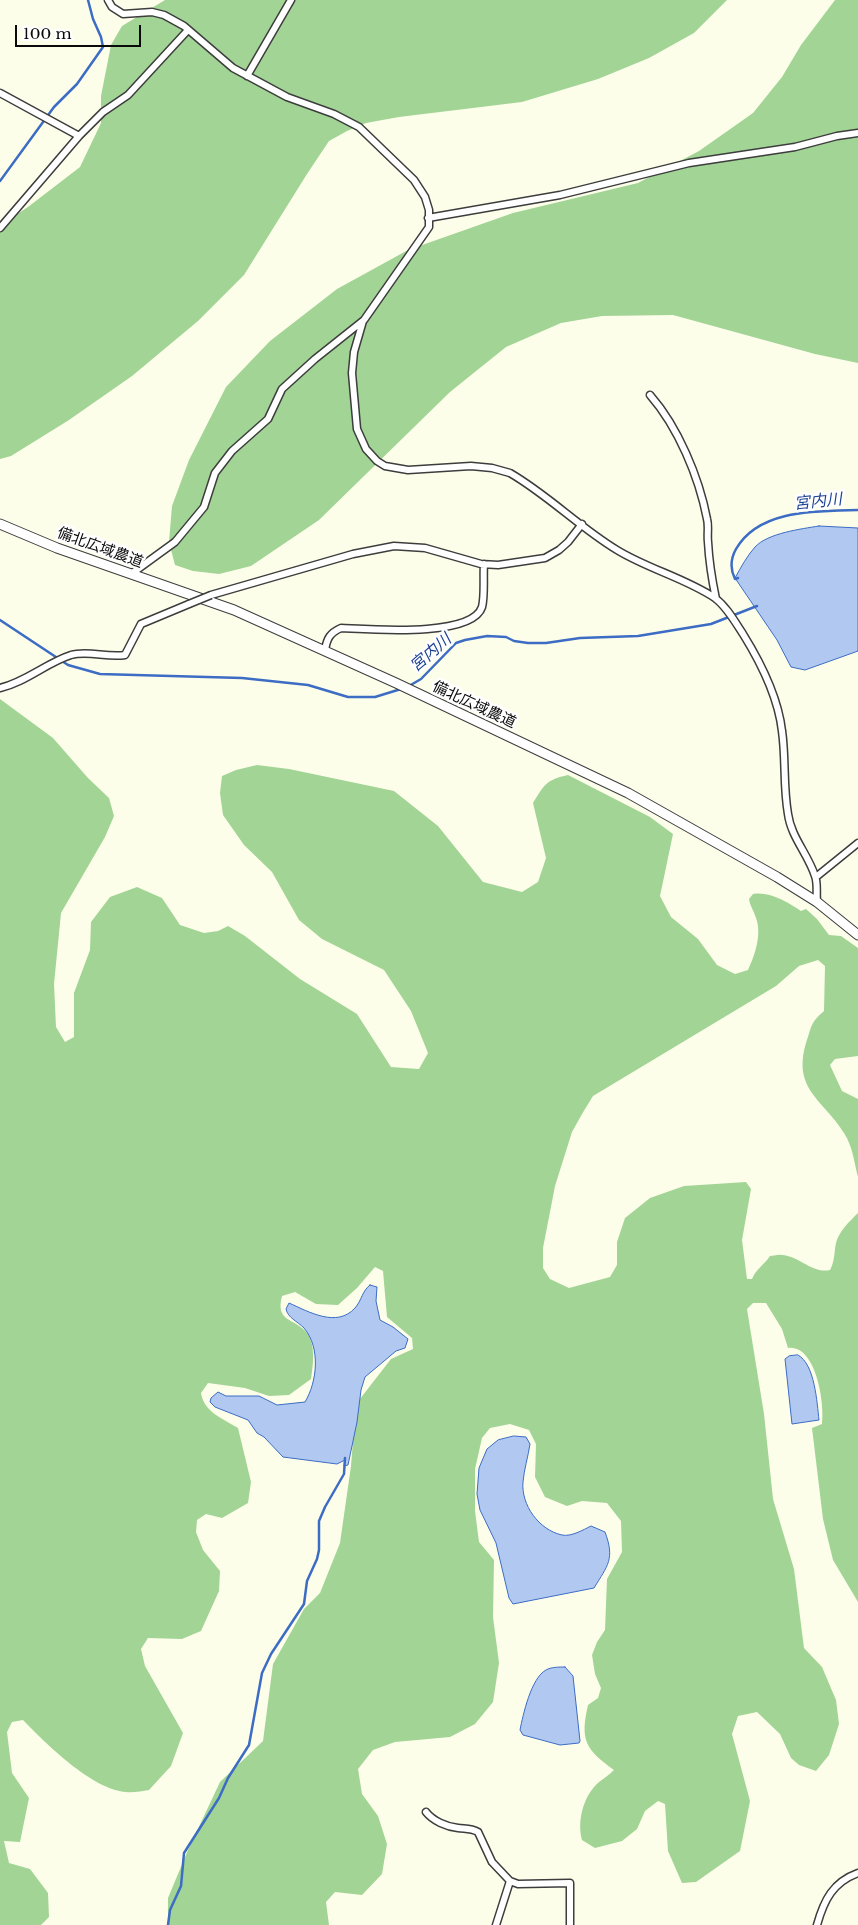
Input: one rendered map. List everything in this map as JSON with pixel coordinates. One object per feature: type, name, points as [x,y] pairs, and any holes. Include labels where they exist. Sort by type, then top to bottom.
[{"type":"street","points":[[108,0],[112,7],[123,14],[152,12],[164,15],[188,30],[232,68],[287,97],[334,114],[359,127],[414,180],[425,196],[429,210],[429,227],[364,320],[315,359],[282,390],[268,419],[232,451],[215,473],[204,507],[175,542],[131,574]]},
{"type":"street","points":[[247,76],[291,0]]},
{"type":"street","points":[[0,228],[79,136],[103,112],[128,95],[188,30]]},
{"type":"street","points":[[0,93],[79,136]]},
{"type":"street","points":[[428,218],[560,195],[689,164],[795,147],[837,136],[858,133]]},
{"type":"street","points":[[364,320],[354,352],[352,373],[356,420],[357,430],[366,449],[377,461],[386,466],[408,470],[471,466],[492,468],[510,473],[616,550],[646,567],[716,599],[732,617],[750,646],[775,698],[782,730],[784,795],[788,817],[793,833],[816,877],[816,902]]},
{"type":"street","points":[[650,395],[660,407],[688,458],[698,482],[708,521],[708,540],[716,599]]},
{"type":"street","name":"備北広域農道","points":[[0,524],[57,548],[234,610],[325,650],[628,793],[777,877],[816,902],[858,935]]},
{"type":"street","points":[[0,688],[12,685],[72,654],[125,656],[141,624],[211,595],[352,554],[394,546],[425,548],[484,564],[498,565],[545,558],[568,542],[582,524]]},
{"type":"street","points":[[325,650],[327,638],[332,632],[341,628],[436,629],[476,616],[482,607],[484,564]]},
{"type":"street","points":[[816,877],[858,843]]},
{"type":"street","points":[[426,1812],[435,1820],[449,1826],[468,1828],[478,1832],[487,1854],[510,1881],[518,1884],[570,1884],[570,1925]]},
{"type":"street","points":[[817,1925],[830,1893],[846,1878],[858,1873]]},
{"type":"street","points":[[496,1925],[510,1881]]},
{"type":"green space","points":[[165,0],[727,0],[694,33],[649,58],[598,79],[522,102],[399,117],[366,123],[329,141],[244,275],[198,321],[132,376],[69,420],[11,456],[0,459],[0,225],[28,207],[80,167],[101,123],[101,96],[111,45],[122,26]]},
{"type":"green space","points":[[835,0],[858,0],[858,363],[815,354],[673,315],[602,316],[561,323],[506,347],[450,392],[319,520],[251,566],[219,574],[193,571],[175,565],[169,542],[172,506],[189,460],[226,387],[270,341],[337,289],[408,250],[513,213],[638,183],[699,151],[753,113],[782,77],[801,45]]},
{"type":"green space","points":[[0,699],[53,738],[88,778],[109,798],[114,816],[105,837],[61,913],[54,984],[56,1027],[65,1042],[74,1037],[74,993],[90,950],[91,922],[110,897],[137,887],[162,898],[180,925],[204,933],[218,931],[228,926],[245,936],[300,979],[357,1014],[391,1067],[419,1069],[428,1053],[411,1011],[384,970],[322,939],[299,920],[272,872],[244,845],[223,815],[220,793],[222,776],[236,770],[257,765],[289,769],[394,791],[438,826],[483,882],[522,892],[538,882],[546,858],[533,803],[540,791],[550,781],[568,775],[650,817],[673,834],[660,896],[671,917],[698,939],[717,965],[735,974],[748,970],[758,938],[758,924],[749,899],[753,894],[772,896],[801,911],[806,909],[817,919],[829,935],[841,936],[858,948],[858,1056],[835,1059],[830,1065],[842,1091],[858,1099],[858,1177],[847,1138],[812,1093],[803,1072],[806,1043],[814,1022],[824,1011],[825,966],[818,960],[799,966],[776,986],[593,1096],[572,1132],[555,1186],[543,1248],[543,1268],[550,1279],[569,1288],[610,1277],[617,1265],[617,1242],[625,1218],[650,1198],[684,1186],[746,1182],[751,1189],[742,1240],[747,1279],[752,1279],[770,1256],[777,1255],[794,1258],[824,1271],[830,1270],[833,1263],[837,1239],[845,1226],[858,1213],[858,1602],[833,1560],[823,1519],[812,1428],[822,1424],[823,1415],[817,1377],[806,1355],[798,1349],[788,1348],[782,1329],[766,1303],[753,1303],[747,1309],[764,1414],[773,1499],[794,1569],[804,1648],[822,1667],[836,1700],[839,1724],[829,1755],[816,1771],[799,1765],[791,1758],[780,1734],[757,1712],[738,1716],[732,1734],[750,1801],[740,1851],[696,1882],[682,1883],[668,1851],[665,1804],[658,1801],[645,1811],[637,1829],[622,1841],[595,1848],[582,1840],[580,1825],[585,1801],[593,1788],[614,1770],[604,1763],[591,1749],[587,1743],[585,1727],[588,1705],[598,1698],[601,1688],[595,1674],[592,1655],[597,1642],[605,1630],[607,1579],[622,1552],[621,1521],[607,1503],[582,1501],[567,1506],[545,1497],[535,1477],[536,1444],[529,1430],[510,1424],[490,1428],[482,1438],[475,1469],[475,1511],[479,1542],[494,1560],[493,1617],[499,1663],[493,1702],[475,1724],[450,1737],[395,1742],[373,1750],[358,1769],[362,1794],[378,1816],[387,1844],[382,1874],[362,1895],[335,1892],[326,1902],[329,1925],[168,1925],[168,1898],[188,1850],[220,1782],[263,1741],[273,1664],[304,1609],[320,1593],[340,1543],[351,1466],[356,1404],[391,1359],[413,1349],[412,1338],[387,1317],[383,1271],[375,1267],[357,1288],[338,1305],[316,1304],[295,1292],[282,1296],[281,1311],[283,1315],[307,1333],[313,1349],[311,1379],[289,1395],[269,1396],[245,1388],[208,1383],[201,1393],[203,1400],[210,1410],[238,1428],[251,1482],[248,1503],[222,1518],[206,1514],[197,1520],[196,1532],[203,1550],[220,1571],[219,1591],[201,1631],[182,1639],[148,1638],[141,1649],[145,1666],[183,1733],[171,1766],[149,1790],[129,1792],[113,1789],[99,1783],[70,1764],[23,1720],[12,1722],[7,1732],[12,1773],[29,1798],[20,1842],[4,1841],[9,1863],[30,1869],[48,1893],[49,1917],[41,1925],[0,1925]]},
{"type":"water","points":[[819,526],[858,528],[858,651],[805,670],[791,667],[777,640],[735,578],[749,554],[761,542],[785,532]]},
{"type":"water","points":[[370,1285],[377,1287],[376,1301],[380,1320],[393,1327],[408,1339],[405,1348],[396,1351],[365,1377],[348,1465],[344,1466],[345,1460],[337,1464],[283,1457],[264,1437],[257,1433],[248,1420],[215,1407],[210,1402],[211,1398],[218,1392],[226,1396],[259,1396],[277,1405],[305,1402],[312,1385],[315,1355],[313,1345],[304,1328],[287,1312],[286,1309],[289,1303],[314,1314],[331,1318],[340,1317],[348,1314],[355,1308]]},
{"type":"water","points":[[798,1355],[804,1360],[812,1375],[819,1420],[792,1424],[785,1359],[789,1356]]},
{"type":"water","points":[[514,1436],[526,1437],[530,1444],[523,1491],[528,1508],[539,1522],[546,1528],[562,1535],[573,1534],[591,1526],[605,1532],[610,1556],[594,1588],[513,1604],[509,1598],[496,1543],[480,1510],[477,1494],[479,1468],[487,1449],[498,1440]]},
{"type":"water","points":[[565,1667],[573,1676],[579,1743],[560,1745],[523,1735],[520,1730],[523,1715],[528,1697],[536,1681],[548,1669]]},
{"type":"waterway","points":[[0,181],[54,107],[77,84],[103,47],[88,0]]},
{"type":"waterway","name":"宮内川","points":[[738,578],[735,579],[732,571],[734,552],[746,536],[759,526],[774,519],[807,512],[858,510]]},
{"type":"waterway","name":"宮内川","points":[[409,686],[421,679],[456,643],[465,640],[487,636],[506,637],[514,641],[528,643],[546,643],[580,638],[638,636],[711,624],[757,606]]},
{"type":"waterway","name":"宮内川","points":[[0,620],[68,665],[100,674],[242,678],[308,685],[348,697],[375,697],[401,689]]},
{"type":"waterway","points":[[168,1925],[170,1910],[181,1886],[184,1853],[219,1798],[228,1778],[249,1745],[262,1673],[271,1654],[304,1604],[307,1581],[319,1550],[319,1521],[344,1474],[345,1458]]}]
